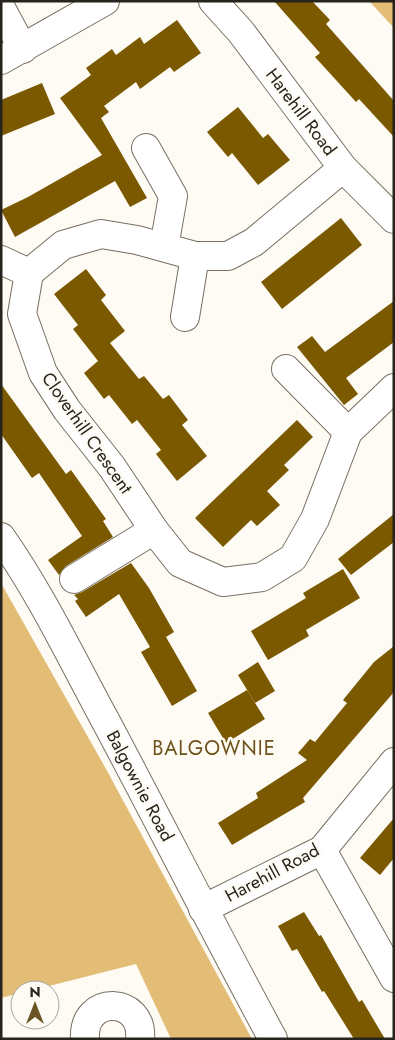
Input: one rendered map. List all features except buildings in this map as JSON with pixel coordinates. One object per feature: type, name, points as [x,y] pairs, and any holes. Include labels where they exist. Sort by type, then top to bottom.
[{"type":"street","points":[[1,8],[12,55],[105,1]]},
{"type":"street","name":"Harehill Road","points":[[213,1],[241,32],[343,168],[394,219]]},
{"type":"street","points":[[146,148],[173,196],[164,247]]},
{"type":"street","points":[[1,260],[30,273],[64,244],[101,234],[164,247],[195,256],[228,256],[254,242],[343,168]]},
{"type":"street","points":[[185,318],[195,256]]},
{"type":"street","name":"Cloverhill Crescent","points":[[30,273],[22,314],[43,374],[112,467],[154,530],[180,564],[224,582],[262,577],[293,558],[314,519],[348,432],[394,388]]},
{"type":"street","points":[[286,369],[348,432]]},
{"type":"street","points":[[74,579],[154,530]]},
{"type":"street","name":"Balgownie Road","points":[[1,537],[19,562],[41,599],[273,1039]]},
{"type":"street","name":"Harehill Road","points":[[203,909],[322,850],[394,762]]},
{"type":"street","points":[[322,850],[394,978]]},
{"type":"street","points":[[86,1039],[85,1030],[87,1022],[92,1015],[106,1006],[122,1007],[135,1017],[139,1024],[140,1039]]},
{"type":"shaded area","points":[[369,1],[394,1],[394,28]]},
{"type":"shaded area","points":[[1,583],[106,769],[252,1039],[171,1039],[136,964],[60,983],[60,980],[10,980],[10,996],[1,998]]},
{"type":"district","name":"BALGOWNIE","points":[[214,748]]}]
